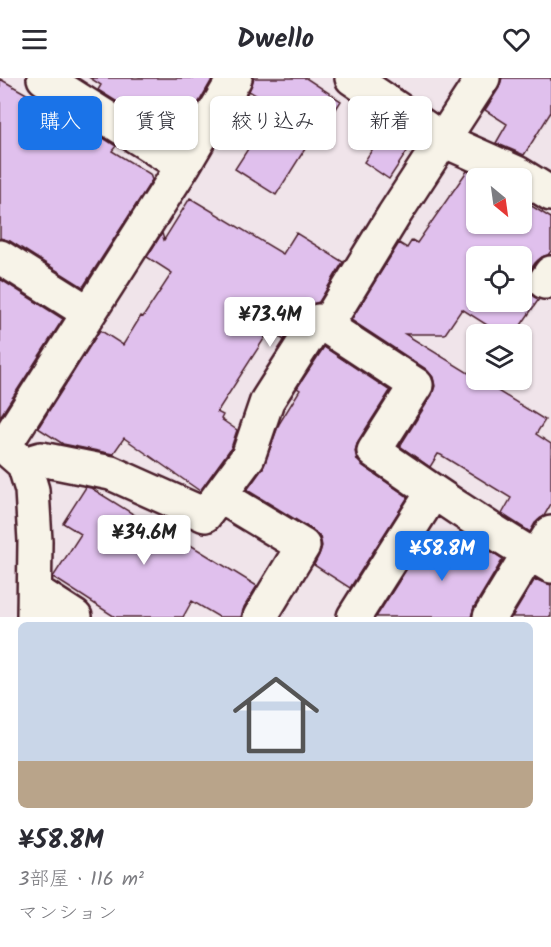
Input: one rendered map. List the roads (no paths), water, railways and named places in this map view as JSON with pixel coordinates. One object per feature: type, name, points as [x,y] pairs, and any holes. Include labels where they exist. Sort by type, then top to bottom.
[{"type":"street","points":[[44,78],[183,166]]},
{"type":"street","points":[[9,451],[89,313],[183,166],[235,78]]},
{"type":"street","points":[[352,78],[443,140],[517,173],[551,194]]},
{"type":"street","points":[[326,326],[394,215],[483,78]]},
{"type":"street","points":[[0,257],[89,313]]},
{"type":"street","points":[[9,451],[111,473],[205,516],[248,457],[267,401],[318,321],[416,385],[374,451],[433,492],[542,552],[490,617]]},
{"type":"street","points":[[9,451],[32,490],[35,541],[34,604],[75,617]]},
{"type":"street","points":[[354,617],[433,492]]},
{"type":"street","points":[[220,496],[303,546],[260,617]]}]
